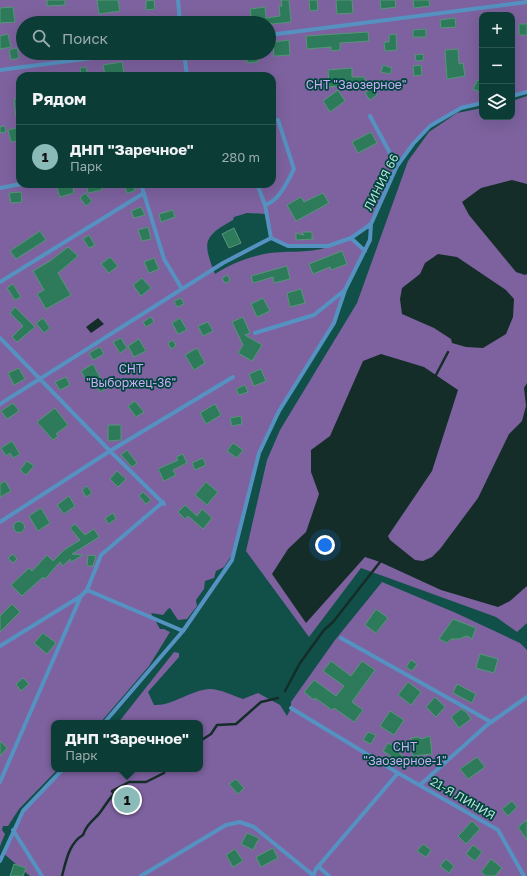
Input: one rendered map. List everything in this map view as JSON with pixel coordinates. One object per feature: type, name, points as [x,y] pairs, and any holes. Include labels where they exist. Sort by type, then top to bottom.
[{"type":"street","points":[[178,0],[179,16]]},
{"type":"street","points":[[276,34],[527,2]]},
{"type":"street","points":[[0,70],[77,60]]},
{"type":"street","points":[[185,60],[187,72]]},
{"type":"street","points":[[515,95],[527,92]]},
{"type":"street","name":"ЛИНИЯ 66","points":[[365,251],[370,240],[371,224],[397,166],[414,144],[430,126],[461,108],[479,104]]},
{"type":"street","points":[[370,116],[397,166]]},
{"type":"street","points":[[265,205],[273,203],[285,186],[294,168],[278,120]]},
{"type":"street","points":[[0,188],[16,185]]},
{"type":"street","points":[[142,188],[164,259],[182,288]]},
{"type":"street","points":[[259,188],[265,205],[270,238]]},
{"type":"street","points":[[0,282],[144,193]]},
{"type":"street","points":[[270,238],[288,246],[328,246],[351,238],[371,224]]},
{"type":"street","points":[[0,404],[182,288],[223,263],[270,238]]},
{"type":"street","points":[[107,720],[183,631],[232,560],[259,453],[279,411],[334,323],[345,290],[365,251],[351,238]]},
{"type":"street","points":[[255,332],[314,315],[345,290]]},
{"type":"street","points":[[0,338],[110,451],[164,503],[101,555],[87,590],[81,596],[0,646]]},
{"type":"street","points":[[0,522],[110,451],[233,377]]},
{"type":"street","points":[[87,590],[183,631]]},
{"type":"street","points":[[0,782],[81,596]]},
{"type":"street","points":[[341,638],[491,722]]},
{"type":"street","points":[[420,785],[491,722],[527,697]]},
{"type":"street","name":"21-Я ЛИНИЯ","points":[[291,708],[398,773],[498,830],[524,876]]},
{"type":"street","points":[[0,860],[23,810],[60,772]]},
{"type":"street","points":[[141,876],[226,825],[240,822],[254,827],[313,876],[398,773]]},
{"type":"street","points":[[13,830],[42,876]]},
{"type":"street","points":[[319,867],[329,876]]},
{"type":"green space","points":[[0,0],[527,0],[527,92],[515,95],[515,12],[479,12],[479,104],[461,108],[430,126],[397,166],[371,224],[352,239],[364,253],[347,287],[334,323],[279,411],[259,453],[232,555],[224,567],[216,571],[214,578],[205,581],[204,589],[196,600],[197,606],[187,619],[178,620],[170,608],[163,615],[151,613],[160,629],[170,632],[149,666],[103,720],[51,720],[51,772],[55,772],[19,809],[8,826],[3,826],[2,830],[5,834],[0,846]],"holes":[[[247,213],[266,214],[271,238],[288,246],[328,247],[304,251],[264,254],[251,257],[226,267],[215,274],[207,248],[208,242],[215,231],[233,220],[234,217]]]},
{"type":"green space","points":[[527,96],[527,623],[517,632],[496,617],[361,568],[309,637],[246,551],[267,460],[280,430],[357,303],[408,161],[429,132],[457,113],[479,109],[479,120],[515,120],[515,100]]},
{"type":"green space","name":"СНТ \"Заозерное-1\"","points":[[382,582],[456,613],[520,643],[527,650],[527,876],[30,876],[3,853],[23,811],[59,772],[203,772],[203,720],[120,720],[174,652],[179,653],[179,657],[148,692],[154,705],[168,703],[195,692],[214,689],[243,699],[258,693],[280,705],[287,716],[291,708],[291,702],[335,640]]},
{"type":"water","points":[[512,180],[527,184],[527,274],[525,275],[516,272],[469,215],[462,202],[481,188]]},
{"type":"water","points":[[438,254],[457,257],[506,290],[514,299],[513,317],[506,334],[483,348],[466,347],[452,343],[451,339],[434,328],[402,314],[400,299],[402,288],[420,274],[425,263]]},
{"type":"water","points":[[98,318],[104,324],[91,333],[86,327]]},
{"type":"water","points":[[381,354],[424,367],[458,390],[432,471],[388,536],[390,540],[415,560],[423,561],[432,557],[440,549],[478,498],[509,434],[522,421],[526,406],[524,388],[527,383],[527,586],[510,601],[498,607],[441,590],[380,562],[365,557],[306,623],[272,574],[288,549],[306,532],[319,494],[311,472],[311,450],[330,436],[363,361]]},
{"type":"building","points":[[47,0],[65,0],[65,5],[47,6]]},
{"type":"building","points":[[97,0],[118,0],[120,11],[99,14]]},
{"type":"building","points":[[154,0],[155,9],[146,10],[146,1]]},
{"type":"building","points":[[281,0],[289,0],[291,22],[276,24],[276,17],[280,16],[279,6],[282,6]]},
{"type":"building","points":[[309,0],[317,0],[318,10],[310,11]]},
{"type":"building","points":[[336,0],[352,0],[353,13],[337,14]]},
{"type":"building","points":[[380,0],[395,0],[396,7],[381,9]]},
{"type":"building","points":[[413,0],[429,0],[430,6],[414,8]]},
{"type":"building","points":[[13,7],[15,22],[0,23],[0,8]]},
{"type":"building","points":[[265,7],[266,16],[251,16],[250,9]]},
{"type":"building","points":[[455,18],[456,27],[441,28],[440,20]]},
{"type":"building","points":[[519,24],[527,24],[527,35],[519,35]]},
{"type":"building","points":[[426,29],[426,37],[413,37],[413,30]]},
{"type":"building","points":[[368,32],[369,41],[340,43],[340,50],[331,51],[331,47],[307,49],[306,36]]},
{"type":"building","points":[[8,34],[11,47],[0,49],[0,36]]},
{"type":"building","points":[[396,34],[397,50],[385,51],[384,42],[389,42],[389,35]]},
{"type":"building","points":[[289,40],[290,55],[276,56],[276,42]]},
{"type":"building","points":[[16,48],[16,59],[11,60],[9,50]]},
{"type":"building","points":[[458,49],[459,64],[463,63],[465,76],[447,79],[445,50]]},
{"type":"building","points":[[423,54],[424,60],[416,61],[415,55]]},
{"type":"building","points":[[247,60],[258,60],[258,62],[247,63]]},
{"type":"building","points":[[122,62],[124,72],[104,72],[103,65]]},
{"type":"building","points":[[383,65],[392,68],[390,74],[381,72]]},
{"type":"building","points":[[421,65],[422,75],[414,76],[413,66]]},
{"type":"building","points":[[86,67],[87,72],[80,72],[80,68]]},
{"type":"building","points":[[352,68],[352,77],[365,77],[365,83],[329,87],[328,70]]},
{"type":"building","points":[[477,80],[479,81],[479,92],[473,89]]},
{"type":"building","points":[[372,88],[377,95],[370,100],[365,93]]},
{"type":"building","points":[[338,90],[345,101],[330,112],[323,101]]},
{"type":"building","points":[[14,99],[16,99],[16,117]]},
{"type":"building","points":[[5,126],[6,132],[0,133],[0,127]]},
{"type":"building","points":[[16,128],[16,141],[11,142],[8,130]]},
{"type":"building","points":[[371,132],[377,143],[358,153],[352,142]]},
{"type":"building","points":[[57,188],[73,188],[74,193],[60,197]]},
{"type":"building","points":[[87,188],[102,188],[102,190],[88,193]]},
{"type":"building","points":[[125,188],[134,188],[135,191],[127,193]]},
{"type":"building","points":[[21,192],[22,202],[11,203],[9,193]]},
{"type":"building","points":[[85,193],[92,201],[86,206],[80,198]]},
{"type":"building","points":[[323,193],[329,203],[296,221],[287,205],[301,197],[304,202]]},
{"type":"building","points":[[141,207],[145,215],[134,218],[131,211]]},
{"type":"building","points":[[173,210],[175,217],[161,222],[159,214]]},
{"type":"building","points":[[148,227],[151,239],[142,241],[138,230]]},
{"type":"building","points":[[234,228],[241,243],[229,248],[222,234]]},
{"type":"building","points":[[40,231],[46,240],[16,259],[10,251]]},
{"type":"building","points":[[302,232],[312,232],[312,238],[314,239],[296,240],[296,233],[304,235]]},
{"type":"building","points":[[89,235],[95,245],[89,248],[83,239]]},
{"type":"building","points":[[68,247],[78,256],[58,273],[71,295],[46,309],[37,294],[44,290],[33,271],[50,261]]},
{"type":"building","points":[[342,251],[347,264],[331,270],[330,267],[313,274],[309,264]]},
{"type":"building","points":[[110,257],[118,266],[109,273],[101,264]]},
{"type":"building","points":[[154,258],[159,269],[149,273],[144,262]]},
{"type":"building","points":[[287,266],[290,279],[274,283],[273,277],[253,283],[251,276]]},
{"type":"building","points":[[228,275],[230,281],[225,283],[222,278]]},
{"type":"building","points":[[142,278],[151,288],[141,296],[133,285]]},
{"type":"building","points":[[13,284],[21,297],[15,300],[7,288]]},
{"type":"building","points":[[301,289],[305,303],[290,307],[287,293]]},
{"type":"building","points":[[181,298],[184,304],[177,307],[174,301]]},
{"type":"building","points":[[263,298],[270,311],[257,317],[251,304]]},
{"type":"building","points":[[15,307],[35,327],[17,342],[12,337],[23,326],[10,313]]},
{"type":"building","points":[[151,317],[154,322],[146,327],[143,322]]},
{"type":"building","points":[[243,317],[250,333],[245,335],[262,345],[252,361],[238,353],[243,345],[232,322]]},
{"type":"building","points":[[43,318],[50,328],[44,333],[36,323]]},
{"type":"building","points":[[180,318],[187,330],[178,334],[172,323]]},
{"type":"building","points":[[208,322],[213,331],[203,336],[198,326]]},
{"type":"building","points":[[121,338],[127,348],[120,353],[113,342]]},
{"type":"building","points":[[139,339],[146,351],[134,357],[128,346]]},
{"type":"building","points":[[173,340],[176,346],[171,349],[168,343]]},
{"type":"building","points":[[100,347],[104,354],[93,360],[89,353]]},
{"type":"building","points":[[197,348],[205,363],[194,370],[185,355]]},
{"type":"building","points":[[93,364],[102,381],[104,380],[108,387],[100,392],[93,379],[87,382],[81,371]]},
{"type":"building","points":[[19,368],[25,379],[14,385],[8,373]]},
{"type":"building","points":[[261,369],[266,381],[254,386],[249,374]]},
{"type":"building","points":[[66,377],[70,385],[60,390],[55,382]]},
{"type":"building","points":[[245,385],[248,392],[239,395],[236,389]]},
{"type":"building","points":[[135,401],[144,412],[136,417],[128,406]]},
{"type":"building","points":[[13,403],[19,411],[7,419],[1,411]]},
{"type":"building","points":[[215,404],[221,415],[206,424],[200,413]]},
{"type":"building","points":[[55,408],[68,425],[56,434],[58,436],[53,440],[37,422]]},
{"type":"building","points":[[241,416],[242,424],[232,426],[230,418]]},
{"type":"building","points":[[108,425],[121,425],[121,440],[108,441]]},
{"type":"building","points":[[12,441],[20,454],[13,458],[10,453],[6,456],[1,448]]},
{"type":"building","points":[[233,443],[243,450],[237,458],[227,451]]},
{"type":"building","points":[[127,450],[137,463],[132,467],[121,455]]},
{"type":"building","points":[[183,454],[187,463],[173,470],[176,475],[164,481],[158,469],[178,460],[176,457]]},
{"type":"building","points":[[203,458],[206,465],[195,470],[192,463]]},
{"type":"building","points":[[27,461],[34,466],[26,475],[20,470]]},
{"type":"building","points":[[117,471],[126,479],[118,487],[110,479]]},
{"type":"building","points":[[5,481],[11,491],[0,497],[0,484]]},
{"type":"building","points":[[206,482],[218,492],[207,505],[195,495]]},
{"type":"building","points":[[87,486],[92,493],[86,497],[82,490]]},
{"type":"building","points":[[143,492],[151,500],[146,504],[139,496]]},
{"type":"building","points":[[69,496],[75,506],[64,514],[57,505]]},
{"type":"building","points":[[185,505],[197,516],[202,509],[212,518],[203,529],[188,516],[185,519],[178,512]]},
{"type":"building","points":[[41,508],[50,523],[38,531],[29,516]]},
{"type":"building","points":[[113,513],[116,519],[108,524],[105,518]]},
{"type":"building","points":[[17,522],[21,522],[23,523],[23,531],[17,532],[14,529],[14,525]]},
{"type":"building","points":[[75,524],[85,535],[94,529],[99,537],[72,554],[83,555],[71,562],[70,559],[63,566],[60,562],[45,579],[43,577],[22,596],[11,585],[29,568],[32,571],[47,555],[53,561],[64,550],[80,540],[70,528]]},
{"type":"building","points":[[13,554],[17,559],[13,563],[8,558]]},
{"type":"building","points":[[88,555],[96,556],[93,566],[87,566]]},
{"type":"building","points":[[12,604],[20,612],[0,632],[0,616]]},
{"type":"building","points":[[376,609],[388,618],[376,633],[365,625]]},
{"type":"building","points":[[453,619],[476,628],[472,639],[467,636],[459,639],[451,639],[447,643],[439,639]]},
{"type":"building","points":[[43,633],[56,643],[47,654],[34,643]]},
{"type":"building","points":[[480,654],[498,659],[494,673],[476,668]]},
{"type":"building","points":[[411,660],[417,664],[412,671],[406,667]]},
{"type":"building","points":[[331,661],[351,676],[362,661],[375,670],[352,702],[363,710],[354,722],[334,708],[332,710],[315,698],[314,700],[304,692],[314,680],[336,696],[344,686],[323,671]]},
{"type":"building","points":[[23,678],[29,684],[21,691],[16,684]]},
{"type":"building","points":[[408,682],[421,692],[411,705],[398,695]]},
{"type":"building","points":[[457,684],[476,694],[472,703],[453,693]]},
{"type":"building","points":[[435,697],[445,707],[436,717],[426,707]]},
{"type":"building","points":[[461,709],[466,712],[471,719],[459,728],[451,717]]},
{"type":"building","points":[[390,711],[404,720],[394,735],[380,726]]},
{"type":"building","points":[[368,732],[376,735],[371,744],[363,740]]},
{"type":"building","points":[[430,736],[432,754],[413,756],[411,738],[419,737],[421,739]]},
{"type":"building","points":[[0,741],[7,748],[0,756]]},
{"type":"building","points":[[388,743],[397,748],[396,750],[407,760],[401,767],[394,761],[395,759],[383,751]]},
{"type":"building","points":[[477,757],[485,767],[468,779],[460,769]]},
{"type":"building","points":[[236,779],[244,788],[238,794],[229,784]]},
{"type":"building","points":[[512,801],[517,807],[508,816],[502,809]]},
{"type":"building","points":[[527,820],[527,840],[518,827]]},
{"type":"building","points":[[472,821],[480,829],[466,844],[458,836]]},
{"type":"building","points":[[247,833],[259,838],[253,850],[241,844]]},
{"type":"building","points":[[423,844],[431,850],[426,857],[417,851]]},
{"type":"building","points":[[473,845],[482,852],[475,861],[466,854]]},
{"type":"building","points":[[273,848],[278,858],[261,867],[256,857]]},
{"type":"building","points":[[235,849],[243,861],[233,867],[226,855]]},
{"type":"building","points":[[446,859],[454,866],[449,873],[440,866]]},
{"type":"building","points":[[491,859],[502,868],[495,876],[486,876],[481,872]]},
{"type":"building","points":[[14,864],[26,868],[23,876],[10,876]]},
{"type":"waterway","points":[[436,375],[448,352]]},
{"type":"waterway","points":[[285,691],[300,663],[324,630],[333,622],[380,562]]},
{"type":"waterway","points":[[203,739],[211,734],[217,725],[236,724],[261,702],[278,698]]},
{"type":"waterway","points":[[62,876],[71,848],[78,838],[83,835],[87,827],[114,794],[112,791],[129,782],[146,782],[164,772]]},
{"type":"place","name":"ДНП \"Заречное\"","points":[[127,800]]},
{"type":"park label","name":"СНТ \"Заозерное\"","points":[[356,84]]},
{"type":"park label","name":"СНТ \"Выборжец-36\"","points":[[131,375]]}]
